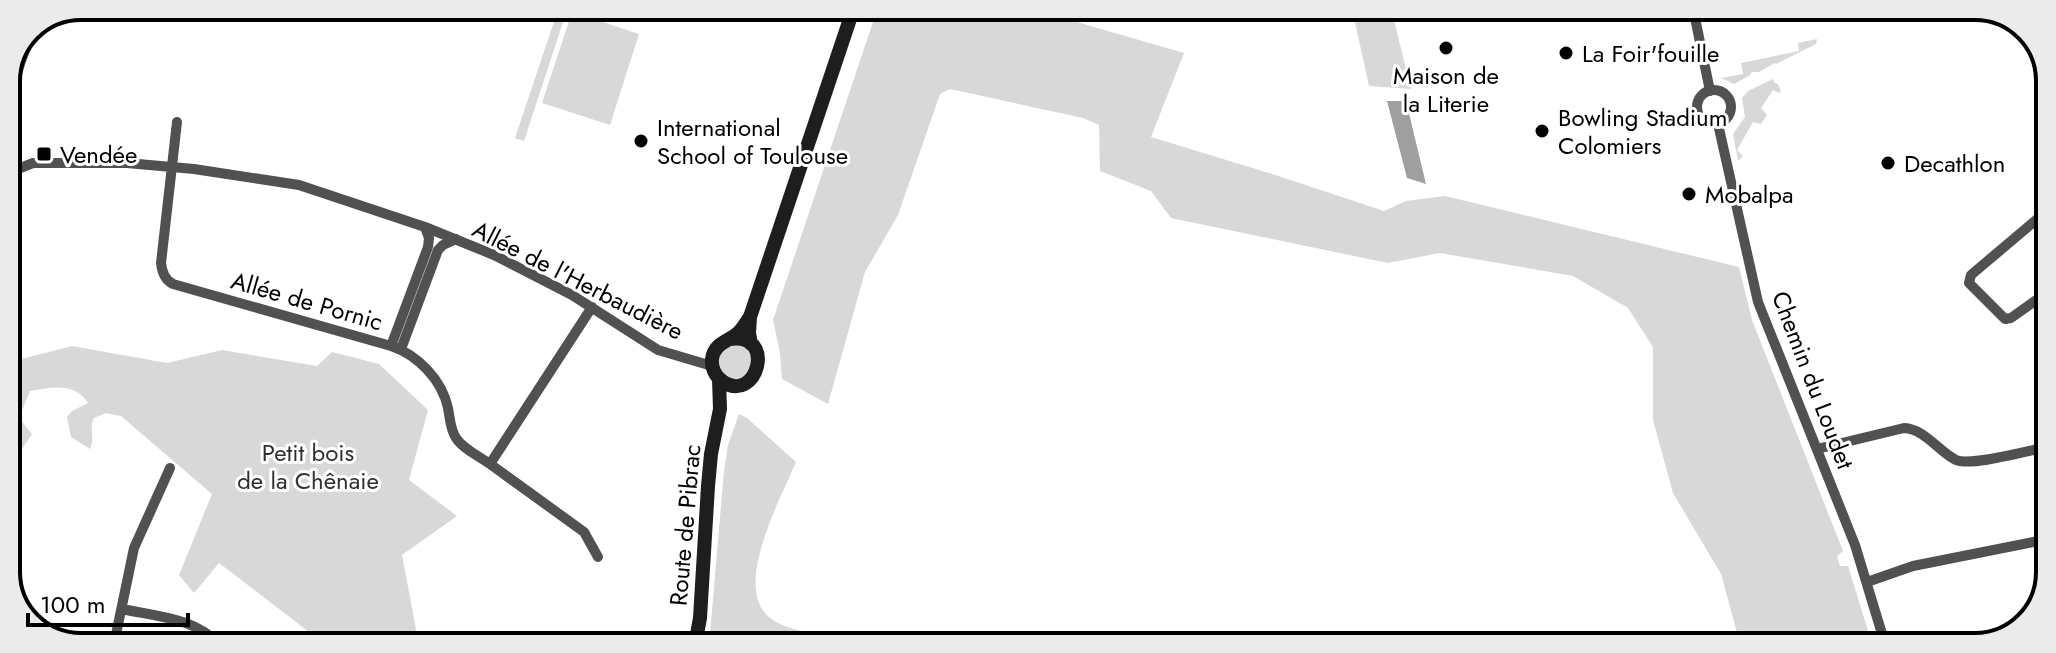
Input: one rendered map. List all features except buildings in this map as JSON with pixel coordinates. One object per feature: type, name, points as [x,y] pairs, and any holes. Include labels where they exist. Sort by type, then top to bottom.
[{"type":"main road","points":[[750,317],[751,344],[758,355],[758,369],[750,380],[729,385],[715,366],[721,343],[738,333],[750,317],[850,20]]},
{"type":"main road","points":[[729,339],[740,339],[751,344]]},
{"type":"main road","name":"Route de Pibrac","points":[[715,366],[720,409]]},
{"type":"main road","name":"Route de Pibrac","points":[[697,633],[711,454],[720,409],[726,396],[737,385]]},
{"type":"street","points":[[1695,20],[1710,91]]},
{"type":"street","points":[[1710,91],[1724,93],[1731,106],[1727,119],[1718,124],[1703,121],[1698,112],[1700,99],[1710,91]]},
{"type":"street","points":[[171,167],[177,122]]},
{"type":"street","name":"Chemin du Loudet","points":[[1718,124],[1758,302],[1855,545],[1882,633]]},
{"type":"street","name":"Allée de l'Herbaudière","points":[[20,157],[33,163]]},
{"type":"street","name":"Allée de l'Herbaudière","points":[[20,169],[33,163],[92,162],[171,167],[299,185],[456,239],[524,269],[592,307],[658,350],[715,366]]},
{"type":"street","name":"Allée de Pornic","points":[[171,167],[161,263],[167,280],[396,348],[419,362],[437,381],[447,404],[455,437],[463,446],[584,532],[598,557]]},
{"type":"street","points":[[2036,220],[1971,275],[1969,283],[2005,319],[2036,300]]},
{"type":"street","points":[[396,348],[428,247],[425,227]]},
{"type":"street","points":[[396,348],[438,250],[456,239]]},
{"type":"street","points":[[490,464],[592,307]]},
{"type":"street","points":[[1817,449],[1904,428],[1918,432],[1952,458],[1966,463],[2036,449]]},
{"type":"street","points":[[117,633],[134,548],[170,468]]},
{"type":"street","points":[[1867,582],[1913,566],[2036,541]]},
{"type":"street","points":[[122,609],[191,625],[207,633]]},
{"type":"green space","points":[[555,20],[564,20],[524,141],[515,138]]},
{"type":"green space","points":[[569,20],[596,20],[639,34],[610,125],[542,103]]},
{"type":"green space","points":[[874,20],[1070,20],[1184,53],[1151,137],[1384,211],[1406,201],[1445,196],[1739,267],[1752,320],[1843,551],[1837,556],[1840,566],[1848,566],[1869,633],[1737,633],[1721,574],[1673,493],[1653,420],[1653,347],[1628,308],[1573,276],[1440,253],[1388,263],[1171,218],[1151,191],[1100,171],[1099,125],[1083,118],[950,89],[940,94],[898,215],[865,272],[828,404],[782,379],[773,320]]},
{"type":"green space","points":[[1394,20],[1411,89],[1369,86],[1355,22]]},
{"type":"green space","points":[[1817,39],[1816,44],[1759,72],[1752,72],[1734,84],[1721,78],[1743,74],[1741,63],[1799,51],[1798,43]]},
{"type":"green space","points":[[1773,79],[1781,91],[1773,90],[1761,108],[1767,115],[1761,124],[1753,122],[1737,150],[1743,156],[1738,161],[1733,134],[1745,117],[1742,98],[1748,91]]},
{"type":"green space","points":[[735,345],[747,350],[752,362],[747,374],[735,379],[723,374],[718,362],[723,350]]},
{"type":"green space","name":"Petit bois de la Chênaie","points":[[72,346],[167,363],[222,350],[317,366],[332,352],[379,364],[428,410],[409,480],[457,516],[402,555],[417,633],[310,633],[219,563],[194,593],[179,575],[212,494],[121,416],[106,413],[94,418],[90,449],[71,437],[67,417],[88,403],[83,396],[70,389],[30,391],[20,416],[20,359]]},
{"type":"green space","points":[[739,414],[796,462],[764,538],[758,559],[757,598],[765,613],[775,622],[811,633],[710,633],[728,445]]},
{"type":"green space","name":"Petit bois de la Chênaie","points":[[20,419],[32,434],[20,452]]},
{"type":"shaded area","points":[[1387,101],[1406,101],[1426,184],[1407,178]]},
{"type":"place","name":"Maison de la Literie","points":[[1446,48]]},
{"type":"place","name":"La Foir'fouille","points":[[1566,53]]},
{"type":"place","name":"Bowling Stadium Colomiers","points":[[1542,131]]},
{"type":"place","name":"International School of Toulouse","points":[[641,141]]},
{"type":"place","name":"Vendée","points":[[44,154]]},
{"type":"place","name":"Decathlon","points":[[1888,163]]},
{"type":"place","name":"Mobalpa","points":[[1689,194]]}]
